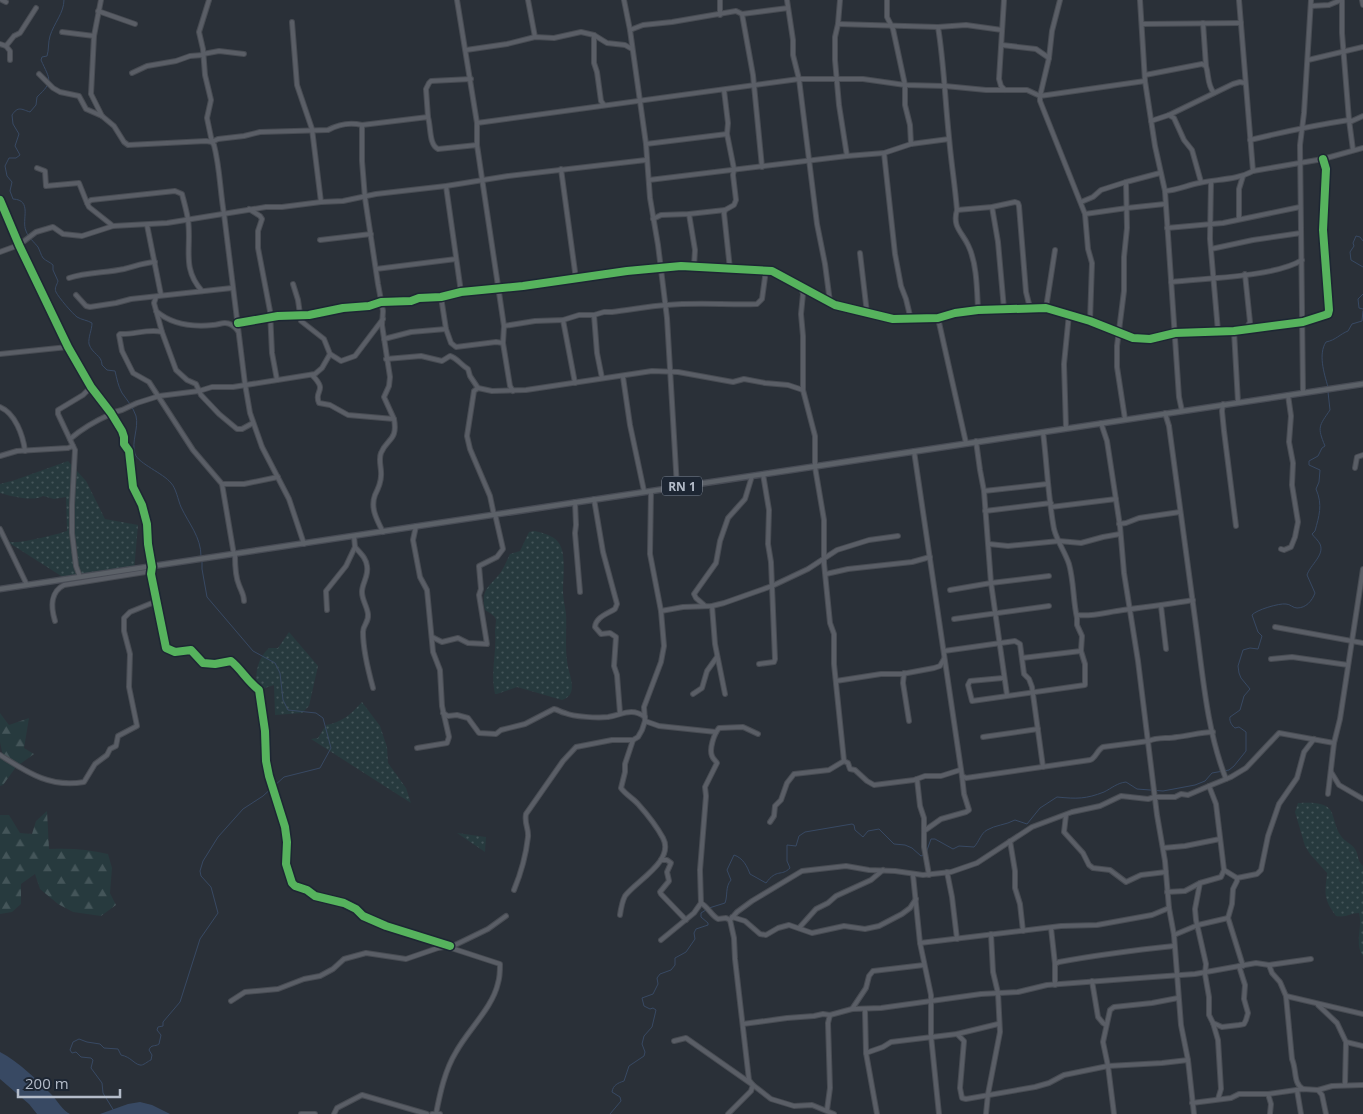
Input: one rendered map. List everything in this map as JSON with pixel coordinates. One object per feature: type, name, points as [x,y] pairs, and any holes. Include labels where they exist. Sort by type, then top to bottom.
[{"type":"main road","name":"RN 1","points":[[0,589],[152,569],[494,514],[1363,384]]},
{"type":"street","points":[[101,0],[94,36],[91,94],[102,116]]},
{"type":"street","points":[[209,0],[199,32],[205,75],[211,100],[207,118],[218,160],[219,185],[245,384],[253,423],[262,446],[289,499],[304,544]]},
{"type":"street","points":[[456,0],[471,79],[477,123],[477,145],[504,326],[503,343],[510,386],[513,390]]},
{"type":"street","points":[[528,0],[535,37]]},
{"type":"street","points":[[624,0],[646,144],[653,220],[661,267],[677,487]]},
{"type":"street","points":[[720,0],[720,15]]},
{"type":"street","points":[[787,0],[793,40],[793,55],[799,79],[816,224],[825,264],[830,302]]},
{"type":"street","points":[[840,0],[834,49],[836,78],[847,156]]},
{"type":"street","points":[[887,0],[887,18],[893,29],[905,85],[905,105],[910,125],[911,144]]},
{"type":"street","points":[[1004,0],[999,79],[1001,86],[1005,90]]},
{"type":"street","points":[[1140,0],[1145,81],[1160,173],[1165,191],[1178,396],[1182,411]]},
{"type":"street","points":[[1239,0],[1253,171]]},
{"type":"street","points":[[1302,393],[1303,322],[1300,145],[1303,129],[1311,0]]},
{"type":"street","points":[[1311,6],[1329,5],[1341,0],[1349,120],[1353,150]]},
{"type":"street","points":[[1362,0],[1363,5]]},
{"type":"street","points":[[1060,1],[1052,31],[1049,58],[1040,96],[1085,214],[1088,249],[1092,263],[1090,320]]},
{"type":"street","points":[[6,46],[10,40],[20,33],[36,8]]},
{"type":"street","points":[[630,30],[643,25],[720,15],[736,11],[742,14],[788,8]]},
{"type":"street","points":[[98,11],[135,24]]},
{"type":"street","points":[[742,14],[754,86],[762,167]]},
{"type":"street","points":[[292,22],[297,85],[312,130],[321,202]]},
{"type":"street","points":[[1203,23],[1208,82],[1210,89],[1214,93]]},
{"type":"street","points":[[1142,24],[1241,23]]},
{"type":"street","points":[[838,24],[891,26],[966,25],[1002,30]]},
{"type":"street","points":[[938,26],[953,163],[957,210],[955,216],[956,225],[972,253],[978,310]]},
{"type":"street","points":[[62,32],[94,36]]},
{"type":"street","points":[[466,50],[507,44],[535,37],[554,38],[581,32],[594,35],[607,43],[625,45],[632,48]]},
{"type":"street","points":[[594,35],[594,63],[604,105]]},
{"type":"street","points":[[0,44],[6,46],[10,51],[10,60]]},
{"type":"street","points":[[1002,45],[1036,49],[1049,58]]},
{"type":"street","points":[[1308,60],[1363,47]]},
{"type":"street","points":[[132,73],[147,66],[219,50],[244,54]]},
{"type":"street","points":[[1145,75],[1202,64],[1206,66]]},
{"type":"street","points":[[39,74],[53,88],[60,92],[79,96],[86,109],[102,116],[114,126],[128,145],[212,142],[218,139],[260,132],[328,130],[335,126],[352,122],[362,125],[428,117]]},
{"type":"street","points":[[471,79],[432,81],[428,83],[426,89],[428,117],[431,125],[432,143],[435,148],[477,145]]},
{"type":"street","points":[[477,123],[799,79],[863,79],[905,85],[1027,90],[1040,96],[1145,81]]},
{"type":"street","points":[[1151,120],[1168,115],[1234,84],[1245,83]]},
{"type":"street","points":[[653,220],[661,215],[725,210],[734,205],[736,200],[734,169],[727,134],[728,123],[724,90]]},
{"type":"street","points":[[1168,115],[1174,118],[1184,140],[1192,150],[1201,182]]},
{"type":"street","points":[[1250,140],[1315,125],[1352,121],[1363,116]]},
{"type":"street","points":[[362,125],[365,198],[390,377],[389,386],[384,397],[396,428],[392,440],[382,450],[380,456],[380,482],[373,501],[373,507],[383,532]]},
{"type":"street","points":[[646,144],[727,134]]},
{"type":"street","points":[[649,180],[884,153],[911,144],[949,139]]},
{"type":"street","points":[[1165,191],[1177,190],[1201,182],[1243,176],[1253,171],[1323,158],[1363,148]]},
{"type":"street","points":[[884,153],[895,254],[901,286],[911,320]]},
{"type":"street","points":[[238,323],[369,306],[381,302],[411,301],[419,298],[441,297],[461,292],[661,267],[694,266],[772,271],[845,309],[867,312],[893,319],[938,318],[955,313],[978,310],[1046,308],[1090,320],[1133,338],[1150,339],[1175,333],[1234,331],[1303,322],[1328,314],[1329,294],[1323,230],[1326,169],[1323,158]]},
{"type":"street","points":[[0,252],[19,245],[36,232],[53,227],[63,234],[82,236],[113,226],[167,224],[249,210],[343,201],[365,198],[376,194],[561,169],[646,160]]},
{"type":"street","points":[[36,168],[45,171],[46,186],[79,183],[89,207],[113,226]]},
{"type":"street","points":[[561,169],[576,279]]},
{"type":"street","points":[[1082,202],[1093,197],[1101,190],[1160,173]]},
{"type":"street","points":[[1239,219],[1239,189],[1243,176]]},
{"type":"street","points":[[1125,419],[1116,367],[1124,291],[1124,257],[1128,208],[1126,182]]},
{"type":"street","points":[[1211,182],[1211,249],[1218,332]]},
{"type":"street","points":[[446,186],[461,292]]},
{"type":"street","points":[[88,203],[91,200],[179,192],[182,194],[188,219],[188,264],[192,277],[202,291]]},
{"type":"street","points":[[0,200],[19,245],[68,347],[91,387],[122,431],[124,444],[128,451],[133,487],[142,504],[147,524],[148,544],[165,646],[168,650],[175,652],[191,650],[199,661],[208,664],[231,661],[259,690],[265,731],[266,761],[285,827],[287,842],[286,864],[292,883],[315,896],[344,903],[356,909],[363,916],[386,926],[500,964],[498,983],[494,994],[465,1036],[450,1062],[436,1114]]},
{"type":"street","points":[[957,210],[1018,203],[1026,292],[1030,308]]},
{"type":"street","points":[[1085,214],[1165,204]]},
{"type":"street","points":[[992,207],[997,227],[1004,309]]},
{"type":"street","points":[[1167,228],[1210,225],[1300,207]]},
{"type":"street","points":[[249,210],[262,219],[258,231],[258,248],[270,311],[272,352],[277,380]]},
{"type":"street","points":[[725,210],[724,217],[730,269]]},
{"type":"street","points":[[689,214],[695,250],[694,266]]},
{"type":"street","points":[[147,225],[161,295]]},
{"type":"street","points":[[1211,249],[1253,240],[1301,233]]},
{"type":"street","points":[[320,240],[370,234]]},
{"type":"street","points":[[1046,308],[1055,250]]},
{"type":"street","points":[[860,253],[867,312]]},
{"type":"street","points":[[376,269],[456,259]]},
{"type":"street","points":[[1171,282],[1245,274],[1292,266],[1302,260]]},
{"type":"street","points":[[69,278],[126,269],[145,262],[155,262]]},
{"type":"street","points":[[504,326],[535,320],[563,320],[580,315],[594,315],[604,312],[665,305],[707,303],[757,304],[762,299],[766,270]]},
{"type":"street","points":[[1245,274],[1250,322],[1246,329]]},
{"type":"street","points":[[292,284],[298,300],[301,321],[324,340],[330,354],[341,361],[353,358],[383,319]]},
{"type":"street","points":[[801,286],[803,294],[801,314],[803,390],[815,436],[815,467],[824,520],[824,558],[830,623],[834,634],[834,664],[844,761],[848,763],[850,769],[855,770],[867,782],[874,785],[917,779],[925,776],[941,776],[960,770]]},
{"type":"street","points":[[76,295],[82,302],[90,306],[161,295],[232,288]]},
{"type":"street","points":[[156,297],[154,304],[176,370],[187,380],[194,382],[199,391],[219,414],[237,428],[242,429],[253,423]]},
{"type":"street","points":[[441,297],[446,329],[451,343],[456,347],[496,342],[503,343]]},
{"type":"street","points":[[156,311],[162,316],[181,324],[205,326],[224,323],[234,326],[238,331]]},
{"type":"street","points":[[1066,428],[1064,364],[1069,314]]},
{"type":"street","points":[[594,315],[597,353],[602,378]]},
{"type":"street","points":[[938,318],[966,443]]},
{"type":"street","points":[[563,320],[575,383]]},
{"type":"street","points":[[384,339],[411,332],[446,329]]},
{"type":"street","points":[[1234,331],[1238,402]]},
{"type":"street","points":[[162,332],[120,334],[122,351],[133,373],[145,378],[159,396],[193,450],[222,484],[235,564],[244,601]]},
{"type":"street","points":[[0,354],[68,347]]},
{"type":"street","points":[[70,438],[89,423],[103,419],[111,413],[122,410],[136,402],[212,387],[233,387],[311,374],[319,372],[330,354]]},
{"type":"street","points":[[386,359],[421,356],[442,361],[450,356],[457,359],[458,363],[468,369],[478,388],[492,391],[623,377],[652,371],[678,372],[733,382],[744,379],[788,385],[803,390]]},
{"type":"street","points":[[311,374],[321,386],[317,399],[319,403],[330,405],[348,415],[394,419]]},
{"type":"street","points":[[623,377],[630,425],[644,492]]},
{"type":"street","points":[[80,578],[76,566],[72,533],[75,450],[58,410],[91,387]]},
{"type":"street","points":[[432,637],[442,642],[458,638],[468,643],[488,644],[479,595],[481,589],[479,566],[497,557],[503,549],[490,496],[470,449],[467,436],[474,390],[478,388]]},
{"type":"street","points":[[1282,549],[1291,547],[1298,522],[1292,484],[1289,442],[1291,416],[1288,395]]},
{"type":"street","points":[[1223,404],[1224,431],[1236,526]]},
{"type":"street","points":[[0,406],[8,410],[13,418],[24,442],[25,451]]},
{"type":"street","points":[[1165,413],[1169,426],[1206,701],[1218,760],[1226,779]]},
{"type":"street","points":[[1101,423],[1108,441],[1124,573],[1149,741],[1169,908],[1174,935],[1178,998],[1194,1114]]},
{"type":"street","points":[[1003,678],[970,681],[968,685],[972,701],[1085,684],[1085,664],[1081,651],[1082,636],[1077,625],[1070,567],[1054,531],[1047,484],[1043,432]]},
{"type":"street","points":[[976,441],[990,544],[991,583],[1003,678],[1007,695]]},
{"type":"street","points":[[0,456],[25,451],[74,446]]},
{"type":"street","points":[[914,451],[960,770],[969,810],[941,819],[924,832]]},
{"type":"street","points":[[1355,468],[1357,458],[1363,455]]},
{"type":"street","points":[[759,664],[774,662],[775,658],[771,562],[768,544],[769,510],[763,474]]},
{"type":"street","points":[[704,605],[694,594],[716,563],[720,541],[728,518],[744,499],[752,476]]},
{"type":"street","points":[[222,484],[244,484],[278,477]]},
{"type":"street","points":[[984,491],[1047,484]]},
{"type":"street","points":[[620,914],[626,895],[661,860],[666,851],[663,838],[638,804],[625,794],[620,785],[632,740],[640,734],[645,719],[644,707],[664,652],[661,611],[650,554],[651,491]]},
{"type":"street","points":[[985,511],[1116,498]]},
{"type":"street","points":[[594,499],[603,552],[617,604],[615,609],[599,618],[595,623],[595,627],[601,634],[610,633],[616,637],[614,666],[617,675],[620,713]]},
{"type":"street","points":[[574,502],[576,524],[574,534],[580,592]]},
{"type":"street","points":[[1119,524],[1139,518],[1180,512]]},
{"type":"street","points":[[416,526],[413,540],[420,577],[427,590],[433,652],[440,670],[443,713],[448,728],[448,741],[438,745],[417,748]]},
{"type":"street","points":[[0,529],[27,585]]},
{"type":"street","points":[[990,544],[1008,546],[1059,541],[1081,543],[1103,536],[1120,534]]},
{"type":"street","points":[[327,610],[326,591],[346,566],[355,548],[354,536]]},
{"type":"street","points":[[661,611],[704,605],[712,606],[772,586],[808,569],[837,550],[870,540],[898,536]]},
{"type":"street","points":[[355,548],[364,557],[367,565],[362,598],[368,615],[368,622],[363,629],[363,641],[373,688]]},
{"type":"street","points":[[826,574],[848,569],[912,562],[930,557]]},
{"type":"street","points":[[55,621],[52,602],[60,587],[152,569]]},
{"type":"street","points":[[1328,794],[1334,743],[1363,569]]},
{"type":"street","points":[[950,590],[1048,576]]},
{"type":"street","points":[[1077,616],[1161,606],[1193,600]]},
{"type":"street","points":[[0,755],[30,774],[42,779],[59,782],[84,782],[95,764],[107,755],[110,749],[116,746],[118,736],[137,726],[129,687],[130,654],[124,631],[124,618],[130,612],[157,601]]},
{"type":"street","points":[[712,606],[717,657],[726,694]]},
{"type":"street","points":[[954,619],[1049,606]]},
{"type":"street","points":[[1161,606],[1166,649]]},
{"type":"street","points":[[1356,616],[1363,617]]},
{"type":"street","points":[[1275,627],[1363,643]]},
{"type":"street","points":[[944,651],[1018,642],[1022,649],[1024,674],[1031,682],[1043,766]]},
{"type":"street","points":[[1022,658],[1081,651]]},
{"type":"street","points":[[693,694],[702,688],[707,671],[717,657]]},
{"type":"street","points":[[1271,659],[1292,657],[1348,666]]},
{"type":"street","points":[[836,681],[881,674],[904,673],[940,666],[945,658]]},
{"type":"street","points":[[904,673],[903,683],[909,721]]},
{"type":"street","points":[[443,713],[448,716],[457,714],[468,718],[479,734],[496,734],[502,730],[525,724],[554,709],[566,714],[608,717],[620,713],[636,712],[659,726],[716,732]]},
{"type":"street","points":[[662,940],[686,920],[701,903],[700,870],[705,788],[717,763],[711,754],[716,732],[719,728],[742,727],[758,734]]},
{"type":"street","points":[[983,737],[1038,729]]},
{"type":"street","points":[[962,776],[966,778],[1090,760],[1103,747],[1213,732]]},
{"type":"street","points":[[731,918],[752,902],[802,871],[846,866],[906,872],[913,875],[947,872],[977,862],[1032,827],[1100,806],[1121,796],[1148,799],[1155,795],[1188,795],[1226,779],[1246,768],[1279,734],[1334,743]]},
{"type":"street","points":[[1224,870],[1237,878],[1257,874],[1261,870],[1268,836],[1279,804],[1297,778],[1304,752],[1314,739]]},
{"type":"street","points":[[514,890],[522,872],[528,839],[529,832],[524,820],[526,814],[563,761],[576,747],[612,740],[632,740]]},
{"type":"street","points":[[770,822],[774,816],[775,806],[782,800],[787,783],[794,774],[829,770],[844,761]]},
{"type":"street","points":[[1331,772],[1339,786],[1363,799]]},
{"type":"street","points":[[917,779],[920,806],[924,818],[925,852],[929,875]]},
{"type":"street","points":[[1168,892],[1185,891],[1200,883],[1221,877],[1224,870],[1216,804],[1209,786]]},
{"type":"street","points":[[1066,815],[1064,832],[1083,853],[1089,865],[1093,868],[1110,870],[1126,882],[1142,875],[1166,872]]},
{"type":"street","points":[[1163,848],[1220,839]]},
{"type":"street","points":[[1010,841],[1015,871],[1015,888],[1020,904],[1023,931]]},
{"type":"street","points":[[661,860],[667,860],[671,863],[667,872],[669,881],[660,892],[686,920]]},
{"type":"street","points":[[798,928],[816,909],[828,903],[836,896],[871,880],[883,870]]},
{"type":"street","points":[[947,872],[957,939]]},
{"type":"street","points":[[913,875],[920,943],[931,1002],[931,1036],[939,1114]]},
{"type":"street","points":[[1213,1023],[1222,1027],[1244,1024],[1248,1012],[1244,999],[1245,985],[1241,966],[1228,918],[1237,878]]},
{"type":"street","points":[[1200,883],[1196,920],[1206,964],[1205,974],[1209,997],[1209,1015],[1218,1040],[1220,1072],[1218,1099]]},
{"type":"street","points":[[701,903],[718,919],[731,918],[745,921],[760,934],[766,935],[789,924],[805,932],[812,933],[838,927],[865,929],[879,926],[902,914],[910,908],[916,899]]},
{"type":"street","points":[[920,943],[991,934],[1097,925],[1152,915],[1169,908]]},
{"type":"street","points":[[231,1001],[245,992],[278,989],[304,979],[320,976],[333,969],[344,959],[366,953],[406,959],[448,946],[488,929],[506,916]]},
{"type":"street","points":[[731,918],[750,1080],[753,1086]]},
{"type":"street","points":[[1174,935],[1198,925],[1228,918]]},
{"type":"street","points":[[1051,928],[1056,984]]},
{"type":"street","points":[[986,1114],[987,1096],[1000,1032],[998,1024],[998,993],[993,972],[991,934]]},
{"type":"street","points":[[1055,964],[1118,951],[1174,946]]},
{"type":"street","points":[[743,1024],[824,1014],[830,1015],[852,1009],[865,1010],[1018,992],[1056,984],[1176,976],[1264,963],[1269,965],[1311,959]]},
{"type":"street","points":[[852,1009],[866,988],[869,976],[873,971],[924,965]]},
{"type":"street","points":[[1269,965],[1286,996],[1292,1059],[1296,1067],[1296,1082],[1303,1090]]},
{"type":"street","points":[[1092,981],[1098,1017],[1106,1025]]},
{"type":"street","points":[[1286,996],[1363,1014]]},
{"type":"street","points":[[1114,1114],[1103,1042],[1109,1013],[1114,1008],[1178,998]]},
{"type":"street","points":[[1317,1004],[1337,1023],[1346,1042],[1345,1085]]},
{"type":"street","points":[[865,1010],[866,1053],[877,1114]]},
{"type":"street","points":[[827,1110],[830,1088],[828,1023],[830,1015]]},
{"type":"street","points":[[866,1053],[891,1042],[957,1034],[998,1024]]},
{"type":"street","points":[[957,1034],[964,1041],[960,1094],[962,1098],[966,1099],[1035,1087],[1049,1083],[1064,1075],[1108,1066],[1188,1060]]},
{"type":"street","points":[[674,1041],[686,1038],[771,1099],[794,1106],[812,1105],[834,1114]]},
{"type":"street","points":[[1346,1042],[1363,1046]]},
{"type":"street","points":[[1192,1103],[1231,1098],[1239,1094],[1318,1090],[1345,1085],[1362,1086]]},
{"type":"street","points":[[728,1114],[751,1091],[753,1086]]},
{"type":"street","points":[[1297,1090],[1301,1114]]},
{"type":"street","points":[[1318,1090],[1322,1095],[1326,1114]]},
{"type":"street","points":[[1268,1094],[1271,1104],[1270,1114]]},
{"type":"street","points":[[334,1114],[337,1108],[362,1095],[427,1114]]},
{"type":"street","points":[[301,1114],[314,1114]]},
{"type":"green space","points":[[68,461],[86,481],[105,519],[138,525],[134,571],[69,581],[0,537],[0,526],[4,538],[10,542],[29,540],[67,531],[66,497],[54,499],[43,496],[39,498],[15,497],[0,493],[0,484]]},
{"type":"green space","points":[[534,531],[556,539],[563,555],[567,664],[572,688],[569,695],[562,700],[517,687],[495,694],[493,670],[496,620],[493,615],[485,610],[485,592],[501,572],[510,554],[520,551],[529,532]]},
{"type":"green space","points":[[289,632],[318,666],[309,706],[302,713],[275,715],[274,685],[256,691],[257,673],[261,657],[269,648],[278,648]]},
{"type":"green space","points":[[362,702],[380,726],[387,747],[388,763],[406,788],[411,803],[311,739],[318,738],[326,725],[346,717]]},
{"type":"green space","points":[[0,713],[9,725],[29,718],[24,748],[34,754],[16,767],[3,785],[0,786],[0,758],[3,756],[0,742]]},
{"type":"green space","points":[[1298,803],[1316,803],[1328,808],[1342,838],[1355,849],[1363,866],[1363,956],[1359,946],[1359,913],[1336,916],[1329,905],[1326,891],[1327,873],[1305,846],[1295,812]]},
{"type":"green space","points":[[47,811],[49,849],[79,849],[108,854],[112,868],[110,893],[116,905],[101,916],[73,912],[58,904],[40,889],[35,874],[21,884],[21,904],[12,912],[0,914],[0,815],[9,815],[20,833],[32,834],[36,821]]},
{"type":"green space","points":[[457,833],[486,837],[485,852]]},
{"type":"water","points":[[0,1052],[27,1071],[70,1114],[37,1114],[29,1104],[0,1079]]},
{"type":"water","points":[[140,1102],[152,1105],[170,1114],[100,1114],[128,1104]]},
{"type":"waterway","points":[[64,0],[64,5],[50,36],[47,56],[42,57],[41,60],[48,76],[48,84],[37,97],[36,105],[30,112],[18,109],[12,115],[13,124],[19,134],[15,146],[20,155],[16,158],[9,158],[5,166],[7,176],[12,182],[10,191],[13,199],[19,200],[25,207],[25,227],[28,235],[38,247],[43,258],[53,265],[58,281],[55,289],[56,292],[77,317],[92,323],[90,347],[107,370],[115,371],[121,390],[136,416],[135,454],[137,458],[173,485],[181,507],[197,537],[201,556]]},
{"type":"waterway","points":[[1363,241],[1360,237],[1356,236],[1353,243],[1354,246],[1350,252],[1351,260],[1363,267]]},
{"type":"waterway","points":[[1363,294],[1358,299],[1359,308],[1363,309]]},
{"type":"waterway","points":[[1328,387],[1322,364],[1322,352],[1326,342],[1348,331],[1352,324],[1362,321],[1363,311]]},
{"type":"waterway","points":[[926,853],[931,839],[935,839],[953,849],[959,846],[974,847],[987,830],[1015,820],[1027,824],[1040,808],[1057,797],[1076,798],[1092,796],[1126,782],[1137,789],[1163,791],[1195,785],[1205,781],[1212,773],[1229,770],[1234,766],[1246,751],[1246,732],[1239,727],[1235,728],[1230,722],[1230,717],[1240,710],[1244,696],[1250,689],[1241,678],[1238,666],[1243,650],[1250,648],[1258,649],[1262,636],[1258,632],[1252,615],[1263,609],[1283,604],[1297,608],[1303,607],[1315,593],[1307,575],[1319,556],[1321,548],[1312,534],[1315,531],[1320,510],[1316,489],[1320,470],[1309,465],[1309,461],[1318,456],[1325,446],[1320,427],[1330,410],[1328,392]]},
{"type":"waterway","points":[[114,1111],[103,1093],[102,1083],[91,1068],[93,1060],[81,1057],[76,1052],[72,1053],[70,1050],[73,1042],[79,1039],[100,1044],[104,1048],[118,1049],[121,1055],[140,1065],[151,1060],[152,1055],[149,1050],[152,1046],[159,1044],[161,1035],[157,1030],[158,1027],[163,1026],[163,1022],[180,1002],[200,939],[218,913],[211,887],[201,876],[200,871],[203,861],[218,837],[243,809],[263,796],[284,777],[320,768],[331,748],[323,718],[316,713],[288,710],[283,700],[280,673],[275,663],[253,651],[207,597],[202,562]]},
{"type":"waterway","points":[[610,1114],[621,1101],[620,1097],[612,1092],[613,1088],[624,1081],[629,1066],[644,1056],[645,1052],[642,1044],[644,1036],[652,1027],[656,1010],[644,1006],[642,998],[653,994],[658,984],[657,978],[660,974],[671,970],[675,965],[675,958],[686,952],[695,939],[694,933],[696,929],[708,925],[701,917],[701,913],[709,908],[725,903],[728,885],[731,880],[727,870],[734,855],[742,860],[750,874],[766,883],[776,874],[787,871],[790,868],[787,861],[787,845],[796,846],[799,836],[805,832],[852,824],[855,830],[863,837],[868,831],[879,829],[894,844],[905,845],[921,856],[923,855]]},
{"type":"cycle path","points":[[238,323],[278,316],[309,315],[343,308],[369,306],[381,302],[411,301],[419,298],[441,297],[461,292],[681,266],[772,271],[835,305],[893,319],[938,318],[955,313],[978,310],[1046,308],[1090,321],[1133,338],[1150,339],[1175,333],[1234,331],[1303,322],[1328,314],[1329,310],[1323,230],[1326,169],[1323,159]]},
{"type":"cycle path","points":[[0,200],[19,245],[68,347],[91,387],[122,431],[124,444],[129,451],[133,487],[142,505],[147,524],[152,567],[151,574],[166,648],[175,652],[191,650],[203,663],[215,664],[231,661],[259,690],[265,731],[266,761],[285,827],[287,842],[286,864],[292,883],[315,896],[344,903],[356,909],[363,916],[386,926],[450,946]]}]
